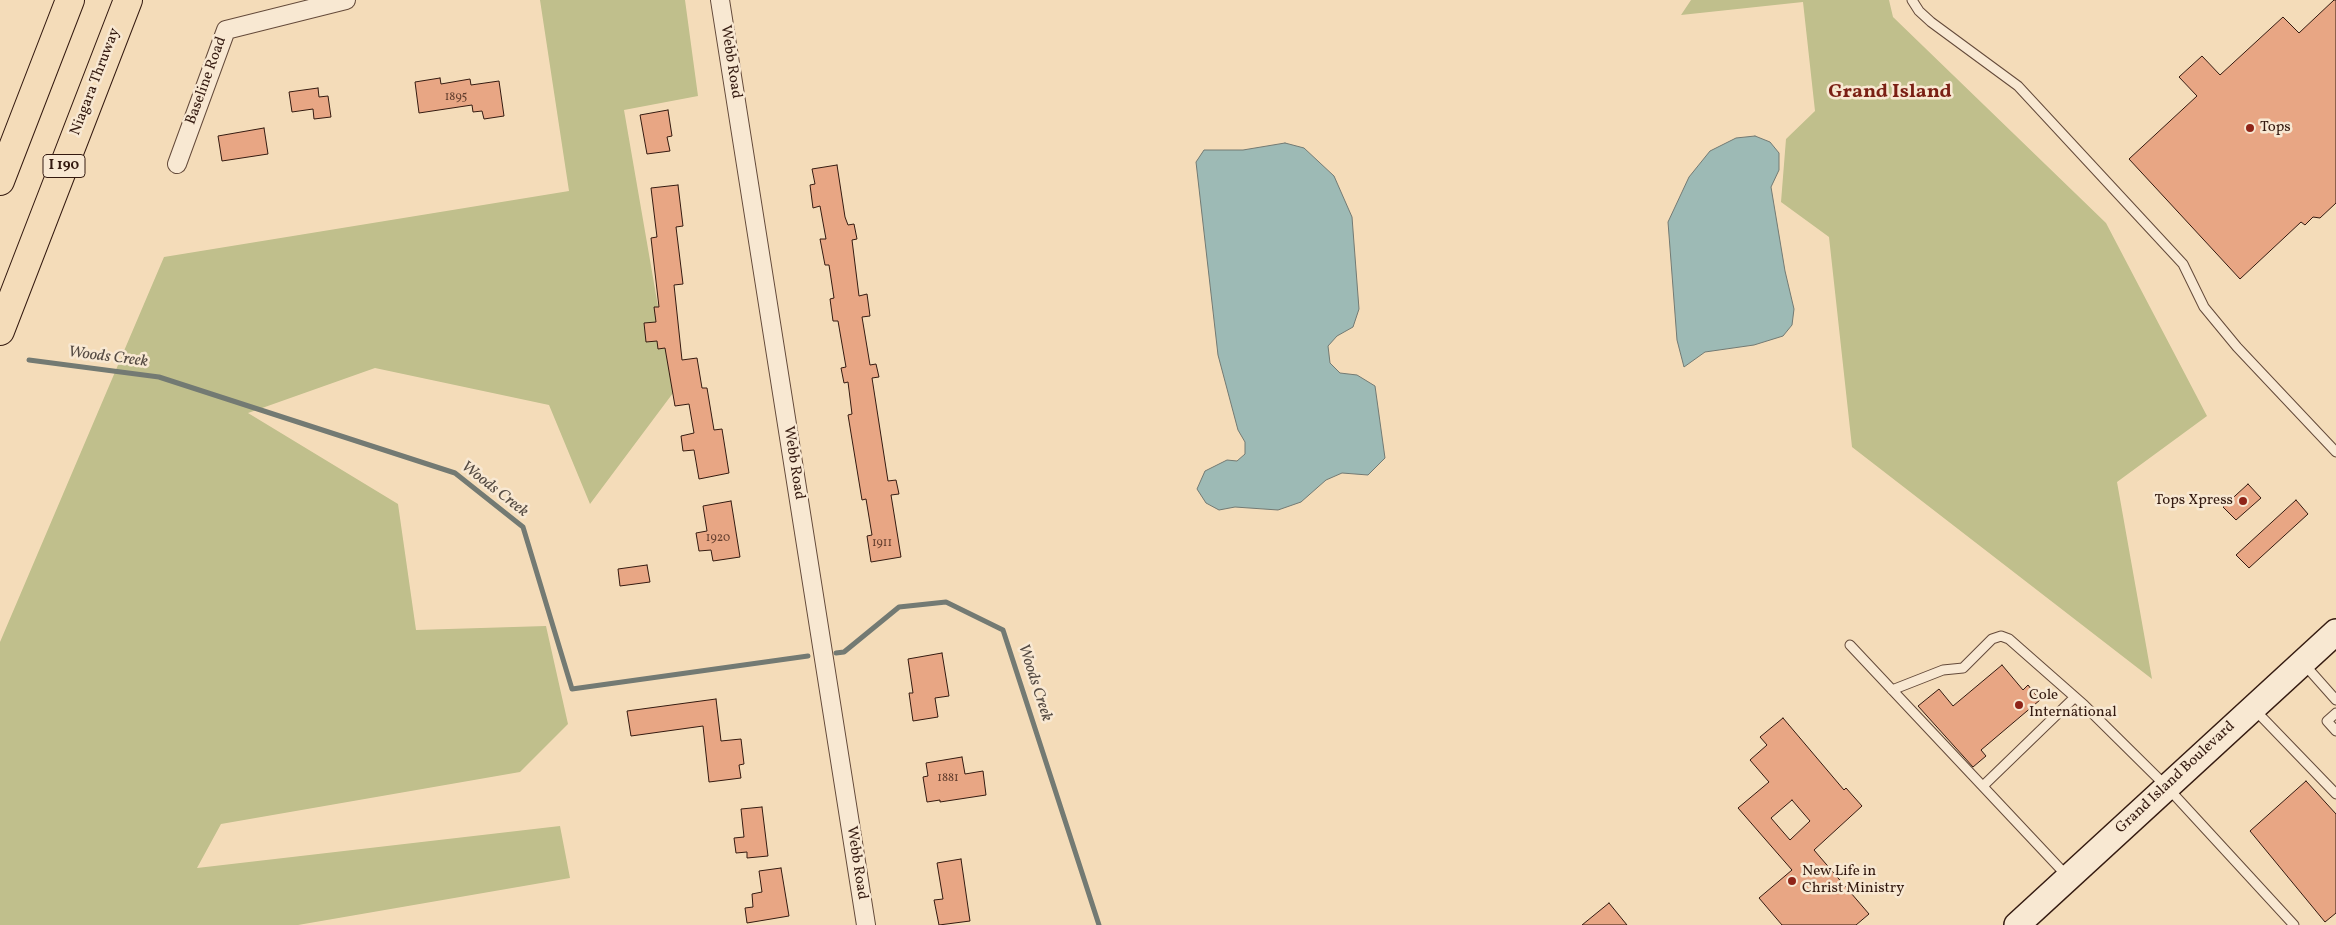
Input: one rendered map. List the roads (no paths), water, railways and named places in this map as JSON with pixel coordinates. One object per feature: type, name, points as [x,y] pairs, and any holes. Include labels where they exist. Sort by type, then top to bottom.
[{"type":"highway","points":[[0,180],[70,0]]},
{"type":"highway","name":"Niagara Thruway","points":[[0,331],[128,0]]},
{"type":"main road","name":"Grand Island Boulevard","points":[[2017,925],[2336,632]]},
{"type":"street","name":"Baseline Road","points":[[177,164],[226,30],[346,0]]},
{"type":"street","name":"Webb Road","points":[[720,0],[866,925]]},
{"type":"lane","points":[[1912,0],[1919,11],[1931,22],[2018,86],[2183,264],[2204,307],[2237,347],[2336,452]]},
{"type":"lane","points":[[1892,690],[1943,670],[1963,668],[1992,639],[2001,636],[2008,639],[2075,696],[2167,787],[2294,925]]},
{"type":"lane","points":[[1850,645],[2068,878]]},
{"type":"lane","points":[[2303,662],[2336,700]]},
{"type":"lane","points":[[1983,786],[2075,696]]},
{"type":"lane","points":[[2253,708],[2336,794]]},
{"type":"lane","points":[[2336,713],[2327,721],[2336,731]]},
{"type":"water","points":[[1755,136],[1770,142],[1779,153],[1779,170],[1771,187],[1785,271],[1794,309],[1792,325],[1783,336],[1754,345],[1705,352],[1684,367],[1677,340],[1668,222],[1689,177],[1710,151],[1736,138]]},
{"type":"water","points":[[1285,143],[1304,148],[1334,176],[1352,217],[1359,309],[1353,327],[1337,336],[1328,346],[1330,363],[1340,373],[1357,375],[1375,386],[1385,458],[1368,475],[1342,473],[1326,480],[1301,502],[1278,510],[1235,507],[1219,510],[1206,503],[1197,489],[1205,471],[1227,460],[1237,461],[1245,454],[1245,442],[1238,430],[1218,355],[1196,162],[1204,150],[1243,150]]},
{"type":"waterway","name":"Woods Creek","points":[[29,360],[159,377],[455,473],[523,527],[572,689],[808,656]]},
{"type":"waterway","name":"Woods Creek","points":[[836,653],[844,652],[899,607],[946,602],[1003,630],[1099,925]]},
{"type":"place","name":"Tops","points":[[2250,128]]},
{"type":"place","name":"Tops Xpress","points":[[2243,501]]},
{"type":"place","name":"Cole International","points":[[2019,705]]},
{"type":"place","name":"New Life in Christ Ministry","points":[[1792,881]]},
{"type":"district","name":"Grand Island","points":[[1890,93]]}]
